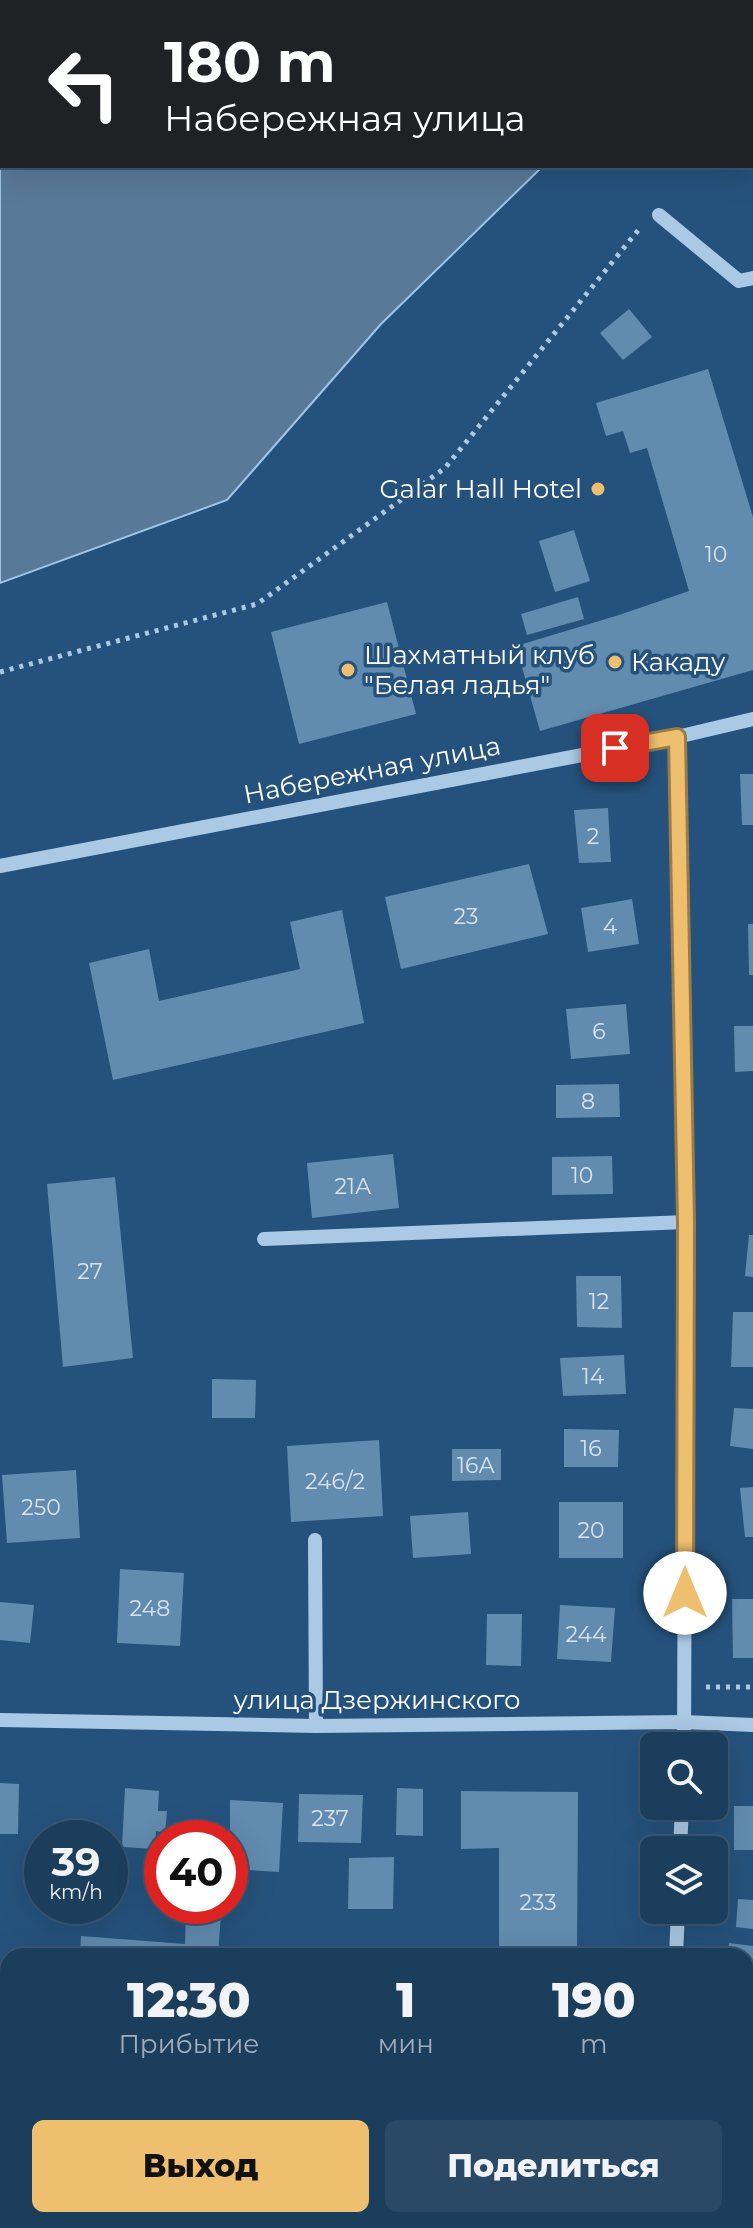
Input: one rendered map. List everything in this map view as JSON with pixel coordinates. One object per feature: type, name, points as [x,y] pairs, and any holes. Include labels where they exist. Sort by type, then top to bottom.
[{"type":"street","points":[[659,215],[739,281],[753,278]]},
{"type":"street","name":"Набережная улица","points":[[0,866],[677,737],[753,719]]},
{"type":"street","points":[[677,737],[686,1222],[684,1732]]},
{"type":"street","points":[[264,1239],[686,1222]]},
{"type":"street","points":[[315,1540],[316,1726]]},
{"type":"street","name":"улица Дзержинского","points":[[0,1720],[316,1726],[684,1722],[753,1725]]},
{"type":"street","points":[[676,1948],[677,1924]]},
{"type":"path","points":[[0,672],[257,604],[445,468],[640,228],[659,215]]},
{"type":"path","points":[[684,1686],[753,1687]]},
{"type":"water","points":[[0,168],[541,168],[381,324],[227,500],[0,583]]},
{"type":"building","points":[[629,309],[652,337],[623,360],[600,333]]},
{"type":"building","points":[[708,369],[753,517],[753,670],[540,731],[516,646],[689,591],[647,448],[630,453],[623,431],[606,436],[596,403]]},
{"type":"building","points":[[574,530],[590,581],[555,592],[539,541]]},
{"type":"building","points":[[578,597],[584,619],[527,635],[521,614]]},
{"type":"building","points":[[387,602],[416,714],[299,744],[271,632]]},
{"type":"building","points":[[740,774],[753,774],[753,825],[742,825]]},
{"type":"building","points":[[608,808],[611,862],[579,863],[574,810]]},
{"type":"building","points":[[529,864],[548,934],[401,969],[385,897]]},
{"type":"building","points":[[632,899],[639,944],[588,952],[581,908]]},
{"type":"building","points":[[342,910],[364,1023],[113,1080],[89,963],[149,949],[159,1001],[300,969],[290,922]]},
{"type":"building","points":[[748,924],[753,924],[753,975],[749,975]]},
{"type":"building","points":[[626,1004],[630,1054],[571,1059],[566,1009]]},
{"type":"building","points":[[734,1026],[753,1026],[753,1071],[735,1072]]},
{"type":"building","points":[[619,1084],[620,1117],[556,1118],[556,1085]]},
{"type":"building","points":[[393,1154],[399,1208],[312,1218],[307,1163]]},
{"type":"building","points":[[612,1156],[613,1194],[552,1195],[552,1157]]},
{"type":"building","points":[[115,1177],[133,1358],[63,1367],[47,1184]]},
{"type":"building","points":[[749,1235],[753,1235],[753,1277],[745,1276]]},
{"type":"building","points":[[576,1276],[621,1276],[622,1328],[577,1327]]},
{"type":"building","points":[[733,1312],[753,1312],[753,1367],[731,1367]]},
{"type":"building","points":[[624,1355],[626,1394],[563,1396],[560,1358]]},
{"type":"building","points":[[212,1379],[256,1380],[255,1418],[212,1418]]},
{"type":"building","points":[[734,1408],[753,1409],[753,1449],[730,1446]]},
{"type":"building","points":[[564,1429],[619,1430],[618,1467],[564,1467]]},
{"type":"building","points":[[379,1440],[383,1516],[291,1522],[287,1446]]},
{"type":"building","points":[[452,1449],[501,1449],[501,1480],[452,1481]]},
{"type":"building","points":[[76,1470],[80,1538],[7,1543],[2,1475]]},
{"type":"building","points":[[753,1487],[753,1537],[745,1537],[740,1488]]},
{"type":"building","points":[[559,1502],[623,1502],[623,1558],[559,1558]]},
{"type":"building","points":[[468,1512],[471,1554],[413,1558],[410,1516]]},
{"type":"building","points":[[120,1569],[184,1573],[180,1646],[117,1643]]},
{"type":"building","points":[[732,1599],[753,1599],[753,1658],[733,1658]]},
{"type":"building","points":[[0,1602],[34,1605],[30,1643],[0,1640]]},
{"type":"building","points":[[560,1605],[615,1608],[611,1662],[557,1659]]},
{"type":"building","points":[[487,1614],[522,1614],[521,1666],[486,1665]]},
{"type":"building","points":[[0,1783],[19,1784],[18,1834],[0,1834]]},
{"type":"building","points":[[125,1788],[159,1791],[158,1811],[167,1811],[166,1820],[144,1820],[144,1848],[128,1847],[128,1820],[123,1820]]},
{"type":"building","points":[[397,1788],[423,1789],[423,1836],[396,1835]]},
{"type":"building","points":[[461,1791],[578,1792],[577,1948],[499,1948],[499,1848],[461,1849]]},
{"type":"building","points":[[299,1794],[363,1795],[361,1843],[298,1842]]},
{"type":"building","points":[[230,1800],[283,1803],[279,1872],[248,1870],[248,1820],[230,1820]]},
{"type":"building","points":[[734,1806],[753,1806],[753,1850],[734,1850]]},
{"type":"building","points":[[394,1857],[393,1909],[348,1909],[349,1858]]},
{"type":"building","points":[[738,1899],[753,1900],[753,1929],[736,1927]]},
{"type":"building","points":[[186,1924],[220,1924],[219,1948],[80,1948],[81,1936],[185,1944]]},
{"type":"building","points":[[729,1943],[753,1946],[753,1948],[728,1948]]},
{"type":"place","name":"Galar Hall Hotel","points":[[598,489]]},
{"type":"place","name":"Какаду","points":[[615,662]]},
{"type":"place","name":"Шахматный клуб \"Белая ладья\"","points":[[348,670]]},
{"type":"route","points":[[615,748],[677,737],[686,1222],[685,1593]]}]
